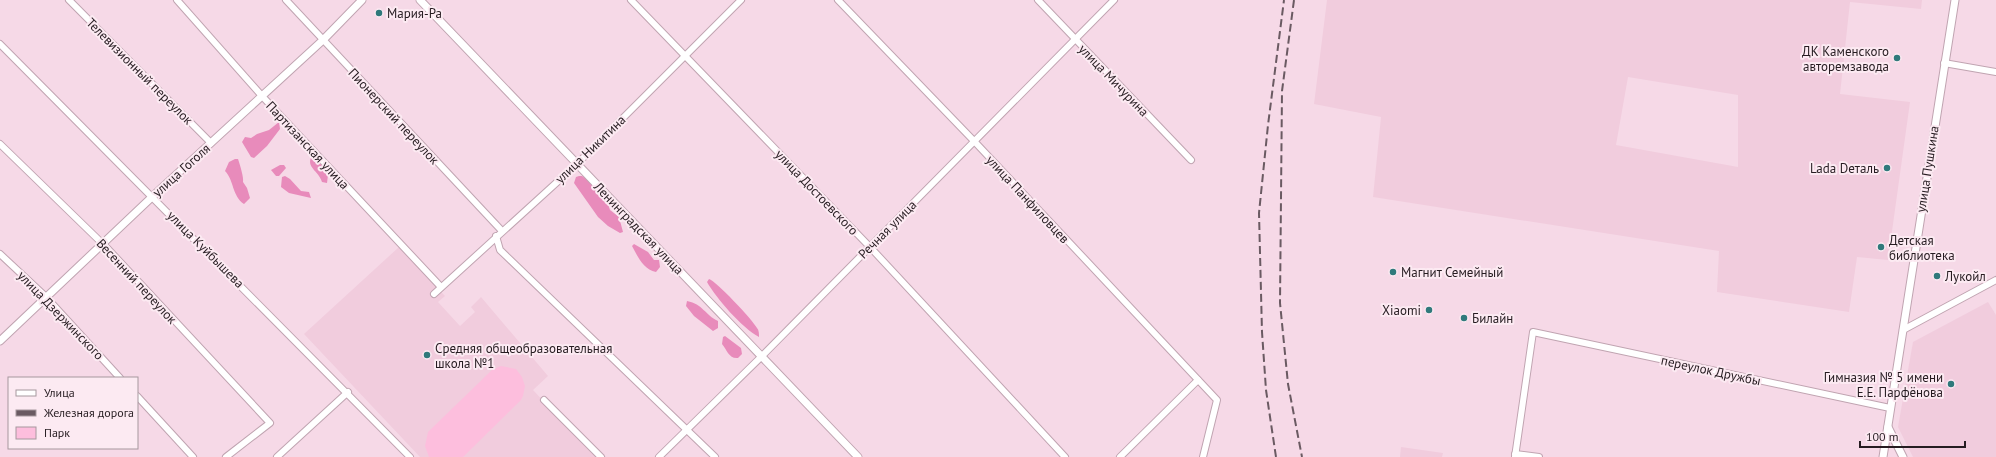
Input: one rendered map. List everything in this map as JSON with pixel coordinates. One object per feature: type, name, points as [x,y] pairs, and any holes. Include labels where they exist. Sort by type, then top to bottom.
[{"type":"street","name":"Телевизионный переулок","points":[[70,0],[211,143]]},
{"type":"street","name":"Партизанская улица","points":[[177,0],[262,96],[441,287]]},
{"type":"street","name":"Пионерский переулок","points":[[286,0],[502,231]]},
{"type":"street","name":"улица Гоголя","points":[[0,341],[153,196],[323,40],[362,0]]},
{"type":"street","name":"Ленинградская улица","points":[[420,0],[858,457]]},
{"type":"street","name":"улица Достоевского","points":[[631,0],[684,57],[870,247],[1065,457]]},
{"type":"street","name":"улица Никитина","points":[[434,294],[496,236],[577,164],[741,0]]},
{"type":"street","name":"улица Панфиловцев","points":[[838,0],[1217,400],[1203,457]]},
{"type":"street","name":"улица Мичурина","points":[[1038,0],[1191,160]]},
{"type":"street","name":"Речная улица","points":[[659,457],[762,356],[1114,0]]},
{"type":"street","name":"улица Пушкина","points":[[1883,457],[1955,0]]},
{"type":"street","name":"улица Куйбышева","points":[[0,44],[348,392],[410,457]]},
{"type":"street","points":[[1944,63],[1996,72]]},
{"type":"street","name":"Весенний переулок","points":[[0,144],[102,244],[270,423],[226,457]]},
{"type":"street","points":[[496,236],[500,250],[715,457]]},
{"type":"street","name":"улица Дзержинского","points":[[0,254],[46,297],[119,377]]},
{"type":"street","points":[[1904,330],[1996,280]]},
{"type":"street","name":"переулок Дружбы","points":[[1515,456],[1533,332],[1890,408]]},
{"type":"street","points":[[1120,457],[1198,380]]},
{"type":"street","points":[[277,457],[348,392]]},
{"type":"street","points":[[138,397],[193,457]]},
{"type":"street","points":[[544,400],[601,457]]},
{"type":"street","points":[[1888,427],[1903,457]]},
{"type":"street","points":[[1515,456],[1539,457]]},
{"type":"shaded area","points":[[1327,0],[1922,0],[1921,9],[1850,2],[1840,94],[1910,102],[1888,260],[1857,257],[1849,312],[1717,292],[1719,251],[1373,197],[1381,117],[1314,104]],"holes":[[[1628,77],[1738,95],[1738,167],[1616,145]]]},
{"type":"shaded area","points":[[279,122],[280,129],[267,146],[254,158],[251,157],[242,142],[245,137],[251,138],[257,134],[269,130]]},
{"type":"shaded area","points":[[312,156],[324,167],[325,173],[328,175],[327,183],[322,182],[311,166],[310,160]]},
{"type":"shaded area","points":[[238,159],[243,182],[247,188],[250,198],[244,204],[237,197],[225,171],[229,162]]},
{"type":"shaded area","points":[[280,165],[284,165],[286,168],[279,176],[276,176],[271,170]]},
{"type":"shaded area","points":[[285,176],[290,179],[301,191],[309,192],[311,198],[289,193],[281,187],[282,177]]},
{"type":"shaded area","points":[[582,176],[592,183],[608,204],[610,210],[619,217],[623,232],[620,233],[608,226],[598,217],[574,183],[576,177]]},
{"type":"shaded area","points":[[634,244],[648,252],[654,260],[659,260],[660,267],[656,272],[641,262],[632,246]]},
{"type":"shaded area","name":"Средняя общеобразовательная школа №1","points":[[399,247],[445,296],[438,302],[460,326],[475,312],[471,307],[481,297],[548,376],[533,390],[596,457],[420,457],[304,334]]},
{"type":"shaded area","points":[[709,279],[726,293],[748,317],[758,329],[759,337],[737,320],[723,304],[707,282]]},
{"type":"shaded area","points":[[687,301],[697,305],[718,321],[718,328],[713,331],[694,316],[686,306]]},
{"type":"shaded area","name":"Гимназия № 5 имени Е.Е. Парфёнова","points":[[1988,302],[1996,315],[1996,457],[1913,457],[1898,427],[1913,342]]},
{"type":"shaded area","points":[[725,336],[741,348],[742,354],[738,358],[730,356],[722,344],[723,337]]},
{"type":"shaded area","points":[[1401,447],[1443,453],[1442,457],[1400,457]]},
{"type":"green space","points":[[501,366],[516,369],[522,377],[525,386],[521,400],[463,457],[429,457],[425,446],[428,432],[492,370]]},
{"type":"railway","points":[[1276,457],[1266,390],[1262,332],[1259,213],[1268,125],[1284,0]]},
{"type":"railway","points":[[1294,0],[1282,91],[1280,303],[1288,384],[1302,457]]},
{"type":"place","name":"Мария-Ра","points":[[379,13]]},
{"type":"place","name":"ДК Каменского авторемзавода","points":[[1897,58]]},
{"type":"place","name":"Lada Dеталь","points":[[1887,168]]},
{"type":"place","name":"Детская библиотека","points":[[1881,247]]},
{"type":"place","name":"Магнит Семейный","points":[[1393,272]]},
{"type":"place","name":"Лукойл","points":[[1937,276]]},
{"type":"place","name":"Xiaomi","points":[[1429,310]]},
{"type":"place","name":"Билайн","points":[[1464,318]]},
{"type":"place","name":"Средняя общеобразовательная школа №1","points":[[427,355]]},
{"type":"place","name":"Гимназия № 5 имени Е.Е. Парфёнова","points":[[1951,384]]}]
